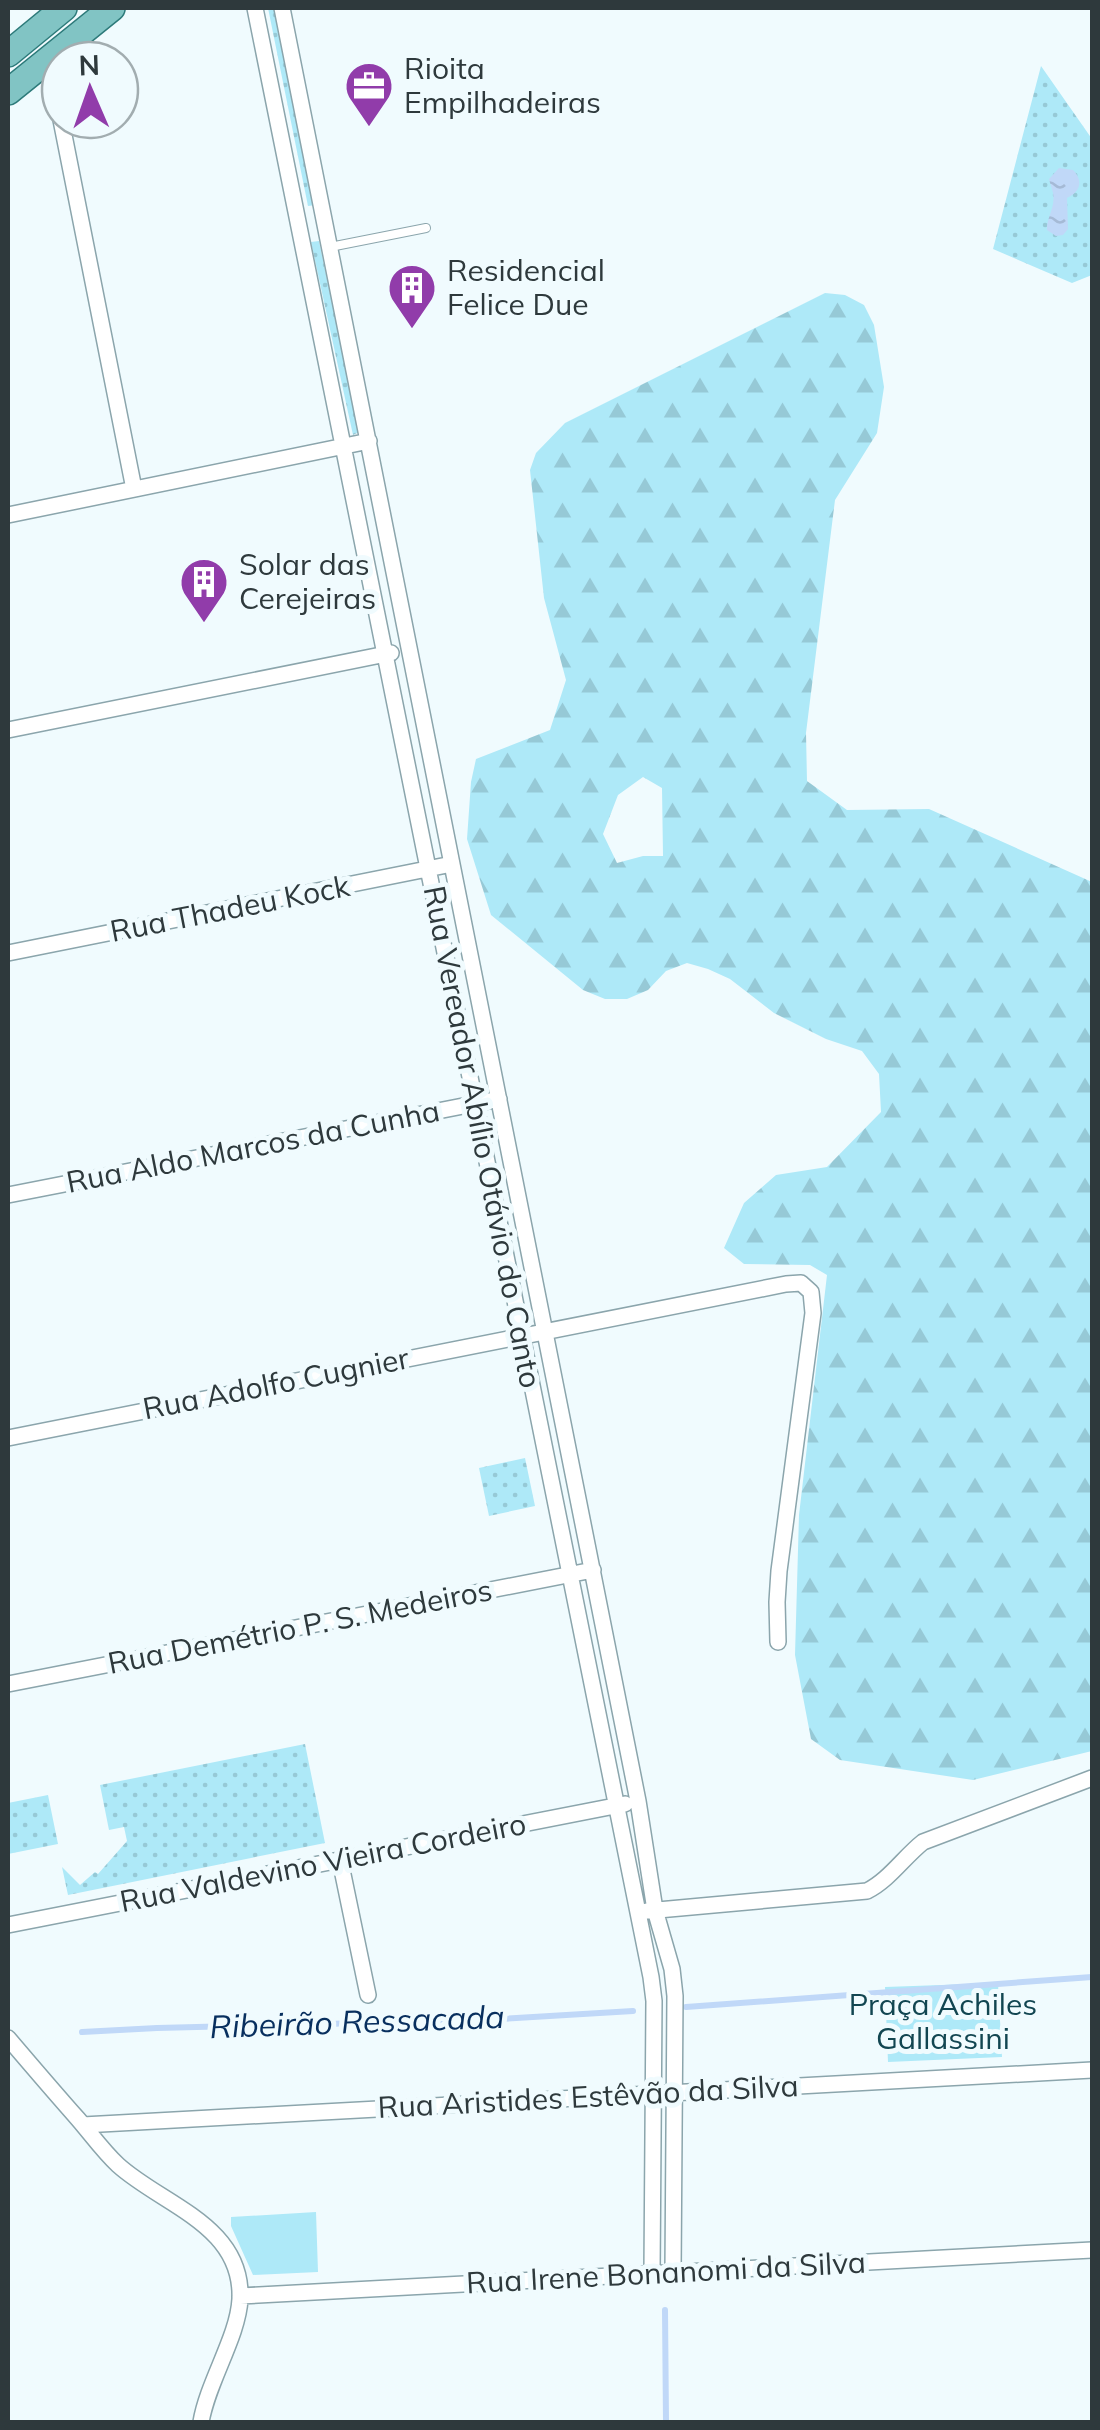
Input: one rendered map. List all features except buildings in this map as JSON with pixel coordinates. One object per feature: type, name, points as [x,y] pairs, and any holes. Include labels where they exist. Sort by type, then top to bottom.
[{"type":"main road","points":[[8,54],[64,8]]},
{"type":"main road","points":[[73,40],[112,8]]},
{"type":"main road","points":[[8,92],[40,67]]},
{"type":"street","name":"Rua Vereador Abílio Otávio do Canto","points":[[255,8],[654,2002],[652,2273]]},
{"type":"street","name":"Rua Vereador Abílio Otávio do Canto","points":[[282,8],[638,1801],[655,1910],[674,1982],[674,2272]]},
{"type":"street","points":[[261,38],[287,31]]},
{"type":"street","points":[[64,140],[134,489]]},
{"type":"street","points":[[299,227],[324,221]]},
{"type":"street","points":[[8,515],[369,441]]},
{"type":"street","points":[[8,730],[410,650]]},
{"type":"street","name":"Rua Thadeu Kock","points":[[8,953],[452,864]]},
{"type":"street","name":"Rua Aldo Marcos da Cunha","points":[[8,1194],[499,1099]]},
{"type":"street","name":"Rua Adolfo Cugnier","points":[[8,1438],[802,1283],[811,1292],[813,1313],[779,1571],[778,1642]]},
{"type":"street","name":"Rua Demétrio P. S. Medeiros","points":[[8,1684],[592,1570]]},
{"type":"street","points":[[638,1914],[867,1891],[879,1885],[923,1842],[1092,1778]]},
{"type":"street","name":"Rua Valdevino Vieira Cordeiro","points":[[8,1925],[638,1801]]},
{"type":"street","points":[[340,1860],[368,1995]]},
{"type":"street","points":[[8,2038],[120,2166],[197,2218],[227,2250],[237,2273],[238,2318],[208,2390],[201,2422]]},
{"type":"street","name":"Rua Aristides Estêvão da Silva","points":[[82,2124],[1092,2070]]},
{"type":"street","name":"Rua Irene Bonanomi da Silva","points":[[240,2296],[1092,2250]]},
{"type":"lane","points":[[330,247],[426,228]]},
{"type":"green space","points":[[268,8],[276,8],[316,205],[308,206]]},
{"type":"green space","points":[[1041,66],[1092,139],[1092,275],[1072,283],[993,249]]},
{"type":"green space","points":[[319,241],[359,432],[353,435],[311,242]]},
{"type":"green space","points":[[825,293],[845,295],[864,305],[874,325],[884,387],[877,433],[835,500],[806,733],[807,781],[847,810],[929,809],[1092,882],[1092,1751],[973,1780],[840,1760],[811,1739],[795,1655],[799,1515],[827,1275],[810,1265],[744,1264],[724,1248],[744,1203],[776,1175],[827,1167],[881,1112],[879,1074],[862,1051],[826,1039],[774,1013],[730,979],[687,963],[666,971],[648,990],[627,999],[605,999],[583,990],[491,915],[467,839],[471,782],[476,759],[550,730],[566,680],[544,598],[530,470],[536,453],[565,423]],"holes":[[[643,777],[662,788],[663,856],[643,856],[617,863],[603,834],[618,795]]]},
{"type":"green space","points":[[525,1458],[535,1506],[489,1516],[479,1468]]},
{"type":"green space","points":[[305,1744],[325,1843],[68,1895],[62,1867],[80,1885],[95,1872],[98,1874],[127,1841],[124,1827],[109,1830],[100,1785]]},
{"type":"green space","points":[[48,1795],[58,1844],[8,1854],[8,1803]]},
{"type":"green space","name":"Praça Achiles Gallassini","points":[[998,1983],[1002,2057],[888,2062],[885,1987]]},
{"type":"green space","points":[[316,2212],[318,2272],[253,2275],[231,2226],[231,2217]]},
{"type":"water","points":[[1059,168],[1073,170],[1079,182],[1078,189],[1067,198],[1068,229],[1056,236],[1047,230],[1054,198],[1049,179]]},
{"type":"waterway","points":[[686,2007],[1092,1977]]},
{"type":"waterway","name":"Ribeirão Ressacada","points":[[82,2032],[484,2020],[633,2011]]},
{"type":"waterway","points":[[665,2310],[666,2422]]},
{"type":"place","name":"Rioita Empilhadeiras","points":[[369,128]]},
{"type":"place","name":"Residencial Felice Due","points":[[412,330]]},
{"type":"place","name":"Solar das Cerejeiras","points":[[204,624]]}]
